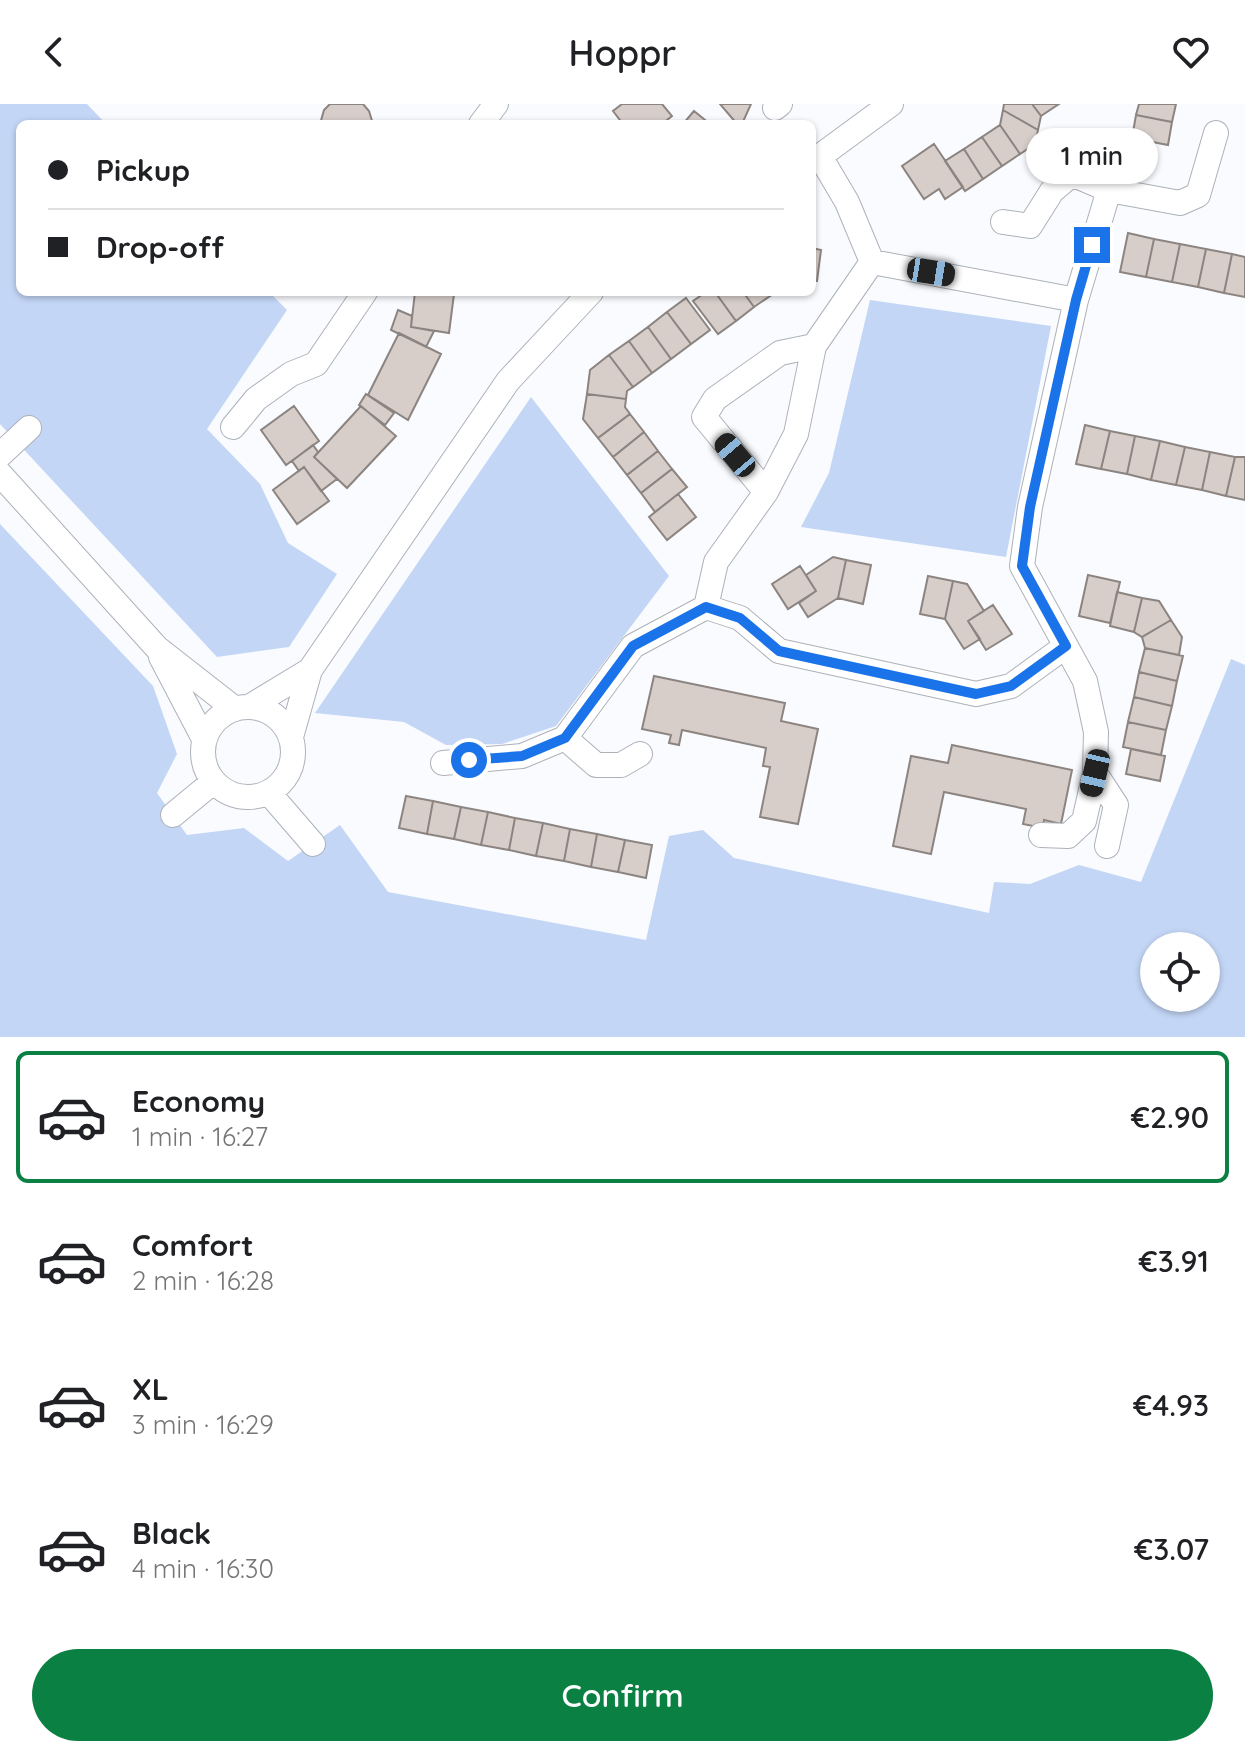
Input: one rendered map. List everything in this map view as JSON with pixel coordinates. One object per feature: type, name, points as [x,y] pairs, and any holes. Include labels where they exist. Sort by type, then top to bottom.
[{"type":"street","points":[[872,262],[847,202],[816,160],[891,104]]},
{"type":"street","points":[[1003,222],[1030,226],[1052,191],[1075,164],[1109,190],[1180,203],[1198,195],[1216,133]]},
{"type":"street","points":[[1041,835],[1068,836],[1084,821],[1095,773],[1096,732],[1085,681],[1022,566],[1030,507],[1076,300],[1109,190]]},
{"type":"street","points":[[872,262],[1076,300]]},
{"type":"street","points":[[706,607],[716,562],[766,492],[796,434],[814,346],[872,262]]},
{"type":"street","points":[[233,427],[256,399],[291,374],[316,364],[362,296]]},
{"type":"street","points":[[310,670],[211,725],[204,739],[202,754],[205,769],[213,782],[239,797],[269,793],[281,784],[290,771],[294,756],[291,737],[310,670],[508,381],[579,296]]},
{"type":"street","points":[[766,492],[704,417],[715,399],[780,353],[814,346]]},
{"type":"street","points":[[0,455],[29,428]]},
{"type":"street","points":[[0,474],[157,648],[242,708],[275,716],[291,737]]},
{"type":"street","points":[[443,763],[522,756],[565,738],[633,646],[706,607],[740,618],[779,651],[976,694],[1011,686],[1066,646]]},
{"type":"street","points":[[157,648],[204,739]]},
{"type":"street","points":[[565,738],[596,765],[621,765],[640,754]]},
{"type":"street","points":[[1095,773],[1116,805],[1107,846]]},
{"type":"street","points":[[173,815],[213,782]]},
{"type":"street","points":[[269,793],[313,844]]},
{"type":"shaded area","points":[[0,104],[87,104],[102,120],[16,120],[16,296],[273,296],[287,310],[207,429],[260,484],[288,543],[337,574],[289,647],[217,657],[0,424]]},
{"type":"shaded area","points":[[870,300],[1051,326],[1006,557],[801,527],[829,473]]},
{"type":"shaded area","points":[[531,397],[669,576],[556,726],[502,744],[446,745],[404,722],[315,713]]},
{"type":"shaded area","points":[[0,524],[153,686],[177,754],[157,793],[187,835],[244,828],[288,861],[340,825],[388,892],[646,940],[669,836],[703,830],[734,858],[989,913],[994,882],[1030,884],[1079,865],[1141,882],[1231,659],[1245,665],[1245,1037],[0,1037]]},
{"type":"building","points":[[330,104],[363,104],[372,120],[321,120]]},
{"type":"building","points":[[622,104],[662,104],[672,116],[667,120],[620,120],[613,111]]},
{"type":"building","points":[[720,104],[751,104],[744,120],[734,120]]},
{"type":"building","points":[[1004,104],[1032,104],[1041,116],[1038,130],[1003,110]]},
{"type":"building","points":[[1032,104],[1059,104],[1041,116]]},
{"type":"building","points":[[1139,104],[1176,104],[1172,122],[1136,115]]},
{"type":"building","points":[[1003,110],[1038,130],[1035,144],[1020,154],[1000,125]]},
{"type":"building","points":[[694,111],[705,120],[686,120]]},
{"type":"building","points":[[1136,115],[1172,122],[1168,145],[1132,138]]},
{"type":"building","points":[[1000,125],[1020,154],[1002,166],[982,137]]},
{"type":"building","points":[[982,137],[1002,166],[983,179],[964,149]]},
{"type":"building","points":[[934,144],[963,187],[945,199],[939,189],[924,199],[902,166]]},
{"type":"building","points":[[964,149],[983,179],[965,191],[945,161]]},
{"type":"building","points":[[1128,233],[1154,239],[1146,277],[1120,272]]},
{"type":"building","points":[[1154,239],[1180,244],[1172,282],[1146,277]]},
{"type":"building","points":[[1180,244],[1206,249],[1198,287],[1172,282]]},
{"type":"building","points":[[816,249],[821,250],[816,281]]},
{"type":"building","points":[[1206,249],[1232,254],[1224,293],[1198,287]]},
{"type":"building","points":[[1232,254],[1245,257],[1245,297],[1224,293]]},
{"type":"building","points":[[415,296],[454,296],[449,333],[411,327]]},
{"type":"building","points":[[700,296],[718,296],[736,321],[718,334],[693,301]]},
{"type":"building","points":[[718,296],[746,296],[754,307],[736,321]]},
{"type":"building","points":[[746,296],[770,296],[754,307]]},
{"type":"building","points":[[686,298],[710,330],[691,344],[667,312]]},
{"type":"building","points":[[398,310],[412,316],[411,327],[434,331],[426,347],[391,330]]},
{"type":"building","points":[[667,312],[691,344],[671,359],[648,327]]},
{"type":"building","points":[[648,327],[671,359],[652,373],[629,341]]},
{"type":"building","points":[[399,333],[441,354],[408,420],[368,395]]},
{"type":"building","points":[[629,341],[652,373],[633,387],[609,355]]},
{"type":"building","points":[[609,355],[633,387],[627,391],[626,399],[587,394],[590,370]]},
{"type":"building","points":[[366,394],[394,413],[385,425],[359,405]]},
{"type":"building","points":[[587,394],[626,399],[625,407],[630,414],[598,438],[583,419]]},
{"type":"building","points":[[294,406],[319,441],[286,465],[261,430]]},
{"type":"building","points":[[361,406],[396,436],[347,488],[314,457]]},
{"type":"building","points":[[630,414],[644,432],[613,457],[598,438]]},
{"type":"building","points":[[1085,425],[1110,431],[1101,469],[1076,464]]},
{"type":"building","points":[[1110,431],[1135,436],[1127,474],[1101,469]]},
{"type":"building","points":[[644,432],[658,451],[627,475],[613,457]]},
{"type":"building","points":[[1135,436],[1160,441],[1151,480],[1127,474]]},
{"type":"building","points":[[1160,441],[1185,447],[1176,485],[1151,480]]},
{"type":"building","points":[[313,445],[318,452],[314,457],[337,479],[321,491],[304,467],[299,471],[292,461]]},
{"type":"building","points":[[1185,447],[1210,452],[1202,490],[1176,485]]},
{"type":"building","points":[[658,451],[672,469],[641,493],[627,475]]},
{"type":"building","points":[[1210,452],[1235,457],[1226,496],[1202,490]]},
{"type":"building","points":[[1235,457],[1245,457],[1245,500],[1226,496]]},
{"type":"building","points":[[304,467],[329,501],[297,524],[273,490]]},
{"type":"building","points":[[672,469],[687,487],[655,512],[641,493]]},
{"type":"building","points":[[678,494],[696,517],[667,540],[649,517]]},
{"type":"building","points":[[833,557],[846,560],[838,598],[808,617],[799,603],[816,591],[806,575]]},
{"type":"building","points":[[846,560],[871,565],[863,604],[838,598]]},
{"type":"building","points":[[800,566],[816,591],[788,609],[772,584]]},
{"type":"building","points":[[1088,575],[1120,582],[1110,623],[1079,616]]},
{"type":"building","points":[[928,576],[953,581],[945,619],[920,614]]},
{"type":"building","points":[[953,581],[967,584],[984,611],[968,621],[980,639],[964,649],[945,619]]},
{"type":"building","points":[[1117,592],[1142,598],[1134,632],[1110,626]]},
{"type":"building","points":[[1142,598],[1159,601],[1171,620],[1142,637],[1134,632]]},
{"type":"building","points":[[993,605],[1012,634],[986,650],[968,621]]},
{"type":"building","points":[[1171,620],[1182,637],[1179,655],[1145,648],[1142,637]]},
{"type":"building","points":[[1145,648],[1183,656],[1177,681],[1139,672]]},
{"type":"building","points":[[1139,672],[1177,681],[1172,706],[1134,697]]},
{"type":"building","points":[[654,676],[785,703],[781,721],[818,729],[798,824],[760,817],[770,767],[763,766],[766,748],[682,730],[679,745],[669,743],[671,735],[642,729]]},
{"type":"building","points":[[1134,697],[1172,706],[1166,730],[1128,722]]},
{"type":"building","points":[[1128,722],[1166,730],[1161,755],[1123,747]]},
{"type":"building","points":[[952,745],[1072,770],[1061,824],[1044,820],[1043,828],[1023,824],[1026,809],[944,792],[931,854],[893,846],[911,756],[948,763]]},
{"type":"building","points":[[1131,749],[1165,756],[1160,781],[1126,774]]},
{"type":"building","points":[[406,796],[433,801],[427,834],[399,828]]},
{"type":"building","points":[[433,801],[461,807],[454,839],[427,834]]},
{"type":"building","points":[[461,807],[488,812],[481,845],[454,839]]},
{"type":"building","points":[[488,812],[515,818],[509,850],[481,845]]},
{"type":"building","points":[[515,818],[543,823],[536,856],[509,850]]},
{"type":"building","points":[[543,823],[570,829],[564,861],[536,856]]},
{"type":"building","points":[[570,829],[597,834],[591,867],[564,861]]},
{"type":"building","points":[[597,834],[625,840],[618,872],[591,867]]},
{"type":"building","points":[[625,840],[652,845],[646,878],[618,872]]},
{"type":"route","points":[[469,760],[522,756],[565,738],[633,646],[706,607],[740,618],[779,651],[976,694],[1011,686],[1066,646],[1022,566],[1030,507],[1076,300],[1092,245]]}]
